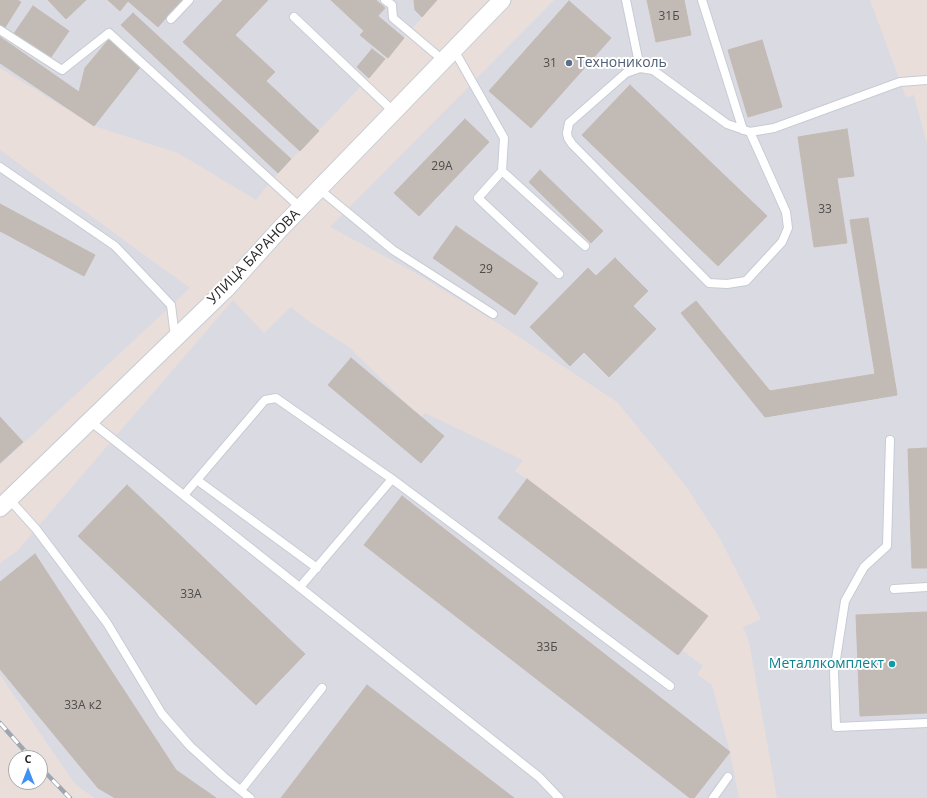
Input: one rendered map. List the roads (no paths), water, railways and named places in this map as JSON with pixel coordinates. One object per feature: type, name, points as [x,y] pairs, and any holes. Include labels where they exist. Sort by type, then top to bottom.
[{"type":"street","name":"УЛИЦА БАРАНОВА","points":[[4,504],[226,288],[319,189],[502,0]]},
{"type":"lane","points":[[171,19],[189,0]]},
{"type":"lane","points":[[385,0],[392,5],[393,18],[449,55],[504,138],[502,171],[478,198],[559,274]]},
{"type":"lane","points":[[626,0],[640,68]]},
{"type":"lane","points":[[702,0],[746,131],[786,212],[788,228],[782,242],[746,281],[728,284],[709,283],[572,144],[567,133],[569,123],[626,72],[640,68],[652,70],[727,124],[746,131],[774,128],[900,82],[927,80]]},
{"type":"lane","points":[[294,17],[394,112]]},
{"type":"lane","points":[[0,30],[62,70],[109,33],[301,208]]},
{"type":"lane","points":[[0,168],[115,246],[171,306],[175,338]]},
{"type":"lane","points":[[502,171],[585,246]]},
{"type":"lane","points":[[319,189],[394,250],[493,314]]},
{"type":"lane","points":[[184,495],[265,400],[276,398],[392,479],[670,686]]},
{"type":"lane","points":[[90,420],[539,777],[559,798]]},
{"type":"lane","points":[[890,440],[886,546],[864,567],[845,601],[834,672],[836,727],[927,723]]},
{"type":"lane","points":[[300,587],[392,479]]},
{"type":"lane","points":[[197,480],[317,568]]},
{"type":"lane","points":[[4,504],[36,529],[108,623],[162,714],[190,746],[250,798]]},
{"type":"lane","points":[[894,589],[927,587]]},
{"type":"lane","points":[[241,790],[322,688]]},
{"type":"lane","points":[[713,798],[728,776]]},
{"type":"railway","points":[[0,723],[24,750]]},
{"type":"railway","points":[[48,775],[70,798]]},
{"type":"place","name":"Технониколь","points":[[569,63]]},
{"type":"place","name":"Металлкомплект","points":[[892,664]]}]
